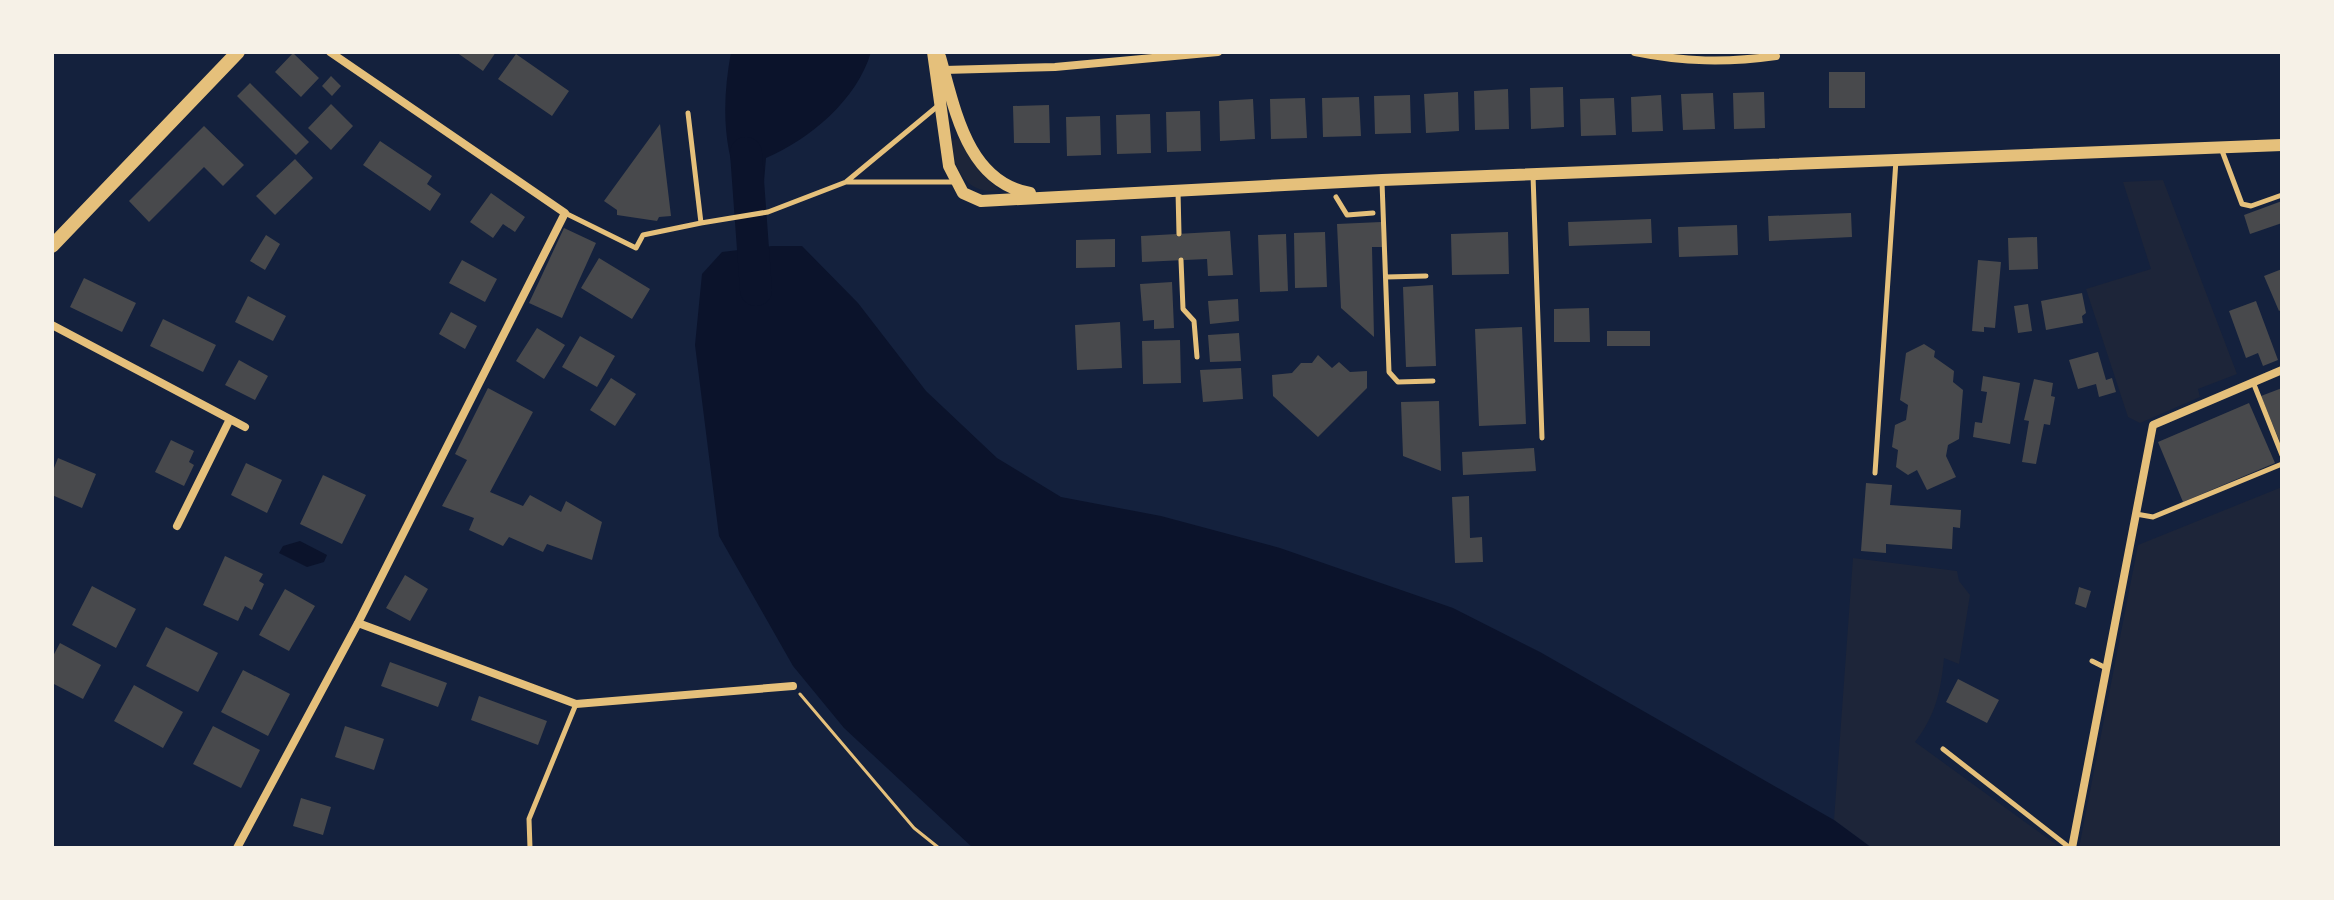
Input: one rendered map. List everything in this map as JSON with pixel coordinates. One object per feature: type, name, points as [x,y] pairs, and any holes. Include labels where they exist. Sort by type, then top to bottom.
[{"type":"main road","points":[[55,238],[238,52]]},
{"type":"street","points":[[237,848],[358,623],[565,213],[330,52]]},
{"type":"street","points":[[936,52],[967,143],[982,164],[1008,186],[1041,195]]},
{"type":"street","points":[[936,52],[940,104],[955,182],[963,193],[981,201],[1041,195],[1382,180],[2282,145]]},
{"type":"street","points":[[944,70],[1055,67],[1218,52]]},
{"type":"street","points":[[1635,52],[1673,60],[1722,63],[1776,56]]},
{"type":"street","points":[[52,325],[245,427]]},
{"type":"street","points":[[2071,848],[2153,425],[2282,370]]},
{"type":"street","points":[[177,526],[230,419]]},
{"type":"street","points":[[358,623],[576,704],[793,686]]},
{"type":"lane","points":[[565,213],[636,248],[643,235],[768,212],[846,182],[940,104]]},
{"type":"lane","points":[[688,113],[701,223]]},
{"type":"lane","points":[[2221,148],[2242,204],[2251,206],[2282,195]]},
{"type":"lane","points":[[1875,473],[1896,159]]},
{"type":"lane","points":[[1533,174],[1542,438]]},
{"type":"lane","points":[[1382,180],[1392,379],[1433,381]]},
{"type":"lane","points":[[846,182],[955,182]]},
{"type":"lane","points":[[1178,189],[1179,234]]},
{"type":"lane","points":[[1336,197],[1347,215],[1373,213]]},
{"type":"lane","points":[[1181,260],[1183,309],[1194,321],[1197,357]]},
{"type":"lane","points":[[1386,277],[1426,276]]},
{"type":"lane","points":[[2253,382],[2282,455]]},
{"type":"lane","points":[[2136,514],[2153,517],[2282,464]]},
{"type":"lane","points":[[2092,661],[2107,668]]},
{"type":"lane","points":[[530,848],[529,819],[576,704]]},
{"type":"lane","points":[[1943,749],[2071,848]]},
{"type":"path","points":[[793,686],[914,828],[939,848]]},
{"type":"shaded area","points":[[731,52],[871,52],[855,86],[830,116],[799,140],[766,158],[763,194],[742,193],[727,141],[725,106]]},
{"type":"shaded area","points":[[959,138],[972,161],[999,190],[978,189],[964,178],[952,151],[951,141]]},
{"type":"shaded area","points":[[2163,180],[2237,374],[2198,389],[2200,397],[2140,423],[2128,417],[2086,289],[2151,269],[2123,182]]},
{"type":"shaded area","points":[[802,246],[858,303],[926,391],[997,458],[1061,497],[1161,516],[1280,548],[1453,608],[1540,652],[1834,820],[1872,848],[973,848],[844,728],[793,666],[719,536],[695,345],[702,274],[722,252]]},
{"type":"shaded area","points":[[2282,487],[2282,848],[2079,848],[2138,545]]},
{"type":"shaded area","points":[[300,541],[327,555],[324,562],[307,567],[279,553],[283,546]]},
{"type":"shaded area","points":[[1853,558],[1957,571],[1959,581],[1970,595],[1959,664],[1944,658],[1936,702],[1915,742],[2061,848],[1872,848],[1834,820]]},
{"type":"building","points":[[456,52],[496,52],[483,71]]},
{"type":"building","points":[[293,53],[319,78],[301,97],[275,72]]},
{"type":"building","points":[[516,54],[569,91],[552,116],[498,79]]},
{"type":"building","points":[[1829,72],[1865,72],[1865,108],[1829,108]]},
{"type":"building","points":[[331,76],[341,86],[332,96],[322,86]]},
{"type":"building","points":[[250,83],[309,142],[296,155],[237,96]]},
{"type":"building","points":[[1563,87],[1564,127],[1531,129],[1530,88]]},
{"type":"building","points":[[1508,89],[1509,129],[1475,130],[1474,91]]},
{"type":"building","points":[[1458,92],[1459,131],[1426,133],[1424,94]]},
{"type":"building","points":[[1764,92],[1765,128],[1734,129],[1733,93]]},
{"type":"building","points":[[1713,93],[1715,129],[1683,130],[1681,94]]},
{"type":"building","points":[[1410,95],[1411,133],[1375,134],[1374,96]]},
{"type":"building","points":[[1661,95],[1663,131],[1632,132],[1631,97]]},
{"type":"building","points":[[1359,97],[1361,136],[1323,137],[1322,98]]},
{"type":"building","points":[[1305,98],[1307,138],[1271,139],[1270,99]]},
{"type":"building","points":[[1614,98],[1616,135],[1581,136],[1580,99]]},
{"type":"building","points":[[1253,99],[1255,139],[1220,141],[1219,101]]},
{"type":"building","points":[[331,104],[353,126],[331,150],[308,128]]},
{"type":"building","points":[[1049,105],[1050,143],[1014,143],[1013,106]]},
{"type":"building","points":[[1200,111],[1201,151],[1167,152],[1166,112]]},
{"type":"building","points":[[1150,114],[1151,153],[1117,154],[1116,115]]},
{"type":"building","points":[[1100,116],[1101,155],[1067,156],[1066,117]]},
{"type":"building","points":[[660,124],[671,216],[659,217],[657,221],[617,215],[617,210],[604,201]]},
{"type":"building","points":[[204,126],[244,165],[223,186],[204,167],[149,222],[129,201]]},
{"type":"building","points":[[380,141],[432,176],[427,184],[441,194],[430,211],[363,165]]},
{"type":"building","points":[[295,159],[313,178],[275,215],[256,196]]},
{"type":"building","points":[[491,193],[525,217],[515,232],[503,224],[493,238],[470,222]]},
{"type":"building","points":[[2282,201],[2282,223],[2250,234],[2244,215]]},
{"type":"building","points":[[1851,213],[1852,237],[1769,241],[1768,216]]},
{"type":"building","points":[[1651,219],[1652,243],[1569,246],[1568,222]]},
{"type":"building","points":[[1381,222],[1382,247],[1372,247],[1374,337],[1341,308],[1337,224]]},
{"type":"building","points":[[1737,225],[1738,255],[1679,257],[1678,227]]},
{"type":"building","points":[[564,228],[596,243],[562,318],[529,303]]},
{"type":"building","points":[[1230,231],[1233,275],[1208,276],[1207,259],[1142,262],[1141,236]]},
{"type":"building","points":[[1325,232],[1327,287],[1295,288],[1294,233]]},
{"type":"building","points":[[1508,232],[1509,274],[1452,275],[1451,234]]},
{"type":"building","points":[[1286,234],[1288,291],[1260,292],[1258,235]]},
{"type":"building","points":[[266,235],[280,244],[265,270],[250,261]]},
{"type":"building","points":[[2037,237],[2038,269],[2009,270],[2008,238]]},
{"type":"building","points":[[1115,239],[1115,267],[1076,268],[1076,240]]},
{"type":"building","points":[[599,258],[650,289],[632,319],[581,288]]},
{"type":"building","points":[[462,260],[497,279],[485,302],[449,283]]},
{"type":"building","points":[[1978,260],[2001,262],[1995,328],[1984,327],[1984,332],[1972,331]]},
{"type":"building","points":[[2282,269],[2282,309],[2279,311],[2264,276]]},
{"type":"building","points":[[84,278],[136,303],[122,332],[70,307]]},
{"type":"building","points":[[1172,282],[1174,328],[1154,329],[1154,320],[1143,321],[1140,284]]},
{"type":"building","points":[[1433,285],[1436,366],[1406,367],[1403,287]]},
{"type":"building","points":[[2082,293],[2086,313],[2082,316],[2083,323],[2046,330],[2041,301]]},
{"type":"building","points":[[248,296],[286,316],[273,341],[235,322]]},
{"type":"building","points":[[1238,299],[1239,321],[1210,324],[1208,301]]},
{"type":"building","points":[[2256,301],[2278,360],[2263,366],[2258,353],[2246,358],[2229,311]]},
{"type":"building","points":[[2028,304],[2032,331],[2018,333],[2014,306]]},
{"type":"building","points":[[1589,308],[1590,342],[1554,342],[1554,309]]},
{"type":"building","points":[[451,312],[477,326],[465,349],[439,334]]},
{"type":"building","points":[[163,319],[216,345],[203,372],[150,346]]},
{"type":"building","points":[[1120,322],[1122,368],[1077,370],[1075,325]]},
{"type":"building","points":[[1522,327],[1526,424],[1479,426],[1475,329]]},
{"type":"building","points":[[537,328],[565,345],[544,379],[516,361]]},
{"type":"building","points":[[1607,331],[1650,331],[1650,346],[1607,346]]},
{"type":"building","points":[[1239,333],[1241,361],[1210,362],[1208,335]]},
{"type":"building","points":[[580,336],[615,356],[597,387],[562,367]]},
{"type":"building","points":[[1180,340],[1181,383],[1143,384],[1142,341]]},
{"type":"building","points":[[1924,344],[1935,351],[1934,357],[1954,371],[1953,382],[1963,390],[1959,439],[1948,445],[1946,456],[1956,477],[1927,490],[1917,470],[1908,475],[1896,467],[1898,450],[1892,447],[1895,425],[1906,420],[1908,405],[1900,400],[1906,353]]},
{"type":"building","points":[[2098,352],[2106,380],[2112,378],[2116,392],[2099,397],[2096,384],[2078,389],[2069,360]]},
{"type":"building","points":[[1318,355],[1332,368],[1339,362],[1350,372],[1367,371],[1367,388],[1318,437],[1273,396],[1272,375],[1292,373],[1301,363],[1312,363]]},
{"type":"building","points":[[239,360],[268,376],[255,400],[225,385]]},
{"type":"building","points":[[1241,368],[1243,399],[1203,402],[1200,370]]},
{"type":"building","points":[[1983,376],[2020,383],[2010,444],[1973,437],[1975,422],[1982,423],[1987,392],[1981,391]]},
{"type":"building","points":[[611,378],[636,394],[615,426],[590,410]]},
{"type":"building","points":[[2034,379],[2053,383],[2051,396],[2055,397],[2050,425],[2044,424],[2036,464],[2022,462],[2029,421],[2024,420]]},
{"type":"building","points":[[488,388],[533,412],[490,492],[523,506],[530,495],[561,512],[566,501],[602,522],[592,560],[547,544],[543,552],[509,537],[503,546],[469,530],[474,518],[442,506],[467,460],[455,454]]},
{"type":"building","points":[[2282,388],[2282,447],[2261,396]]},
{"type":"building","points":[[1439,401],[1441,471],[1403,456],[1401,402]]},
{"type":"building","points":[[2249,403],[2275,463],[2183,502],[2158,442]]},
{"type":"building","points":[[171,440],[194,451],[189,462],[194,465],[184,486],[155,472]]},
{"type":"building","points":[[1534,448],[1536,471],[1463,475],[1462,452]]},
{"type":"building","points":[[58,458],[96,474],[82,508],[52,495],[52,473]]},
{"type":"building","points":[[246,463],[282,480],[267,513],[231,495]]},
{"type":"building","points":[[323,475],[366,495],[342,544],[300,524]]},
{"type":"building","points":[[1866,483],[1892,485],[1890,505],[1961,510],[1960,528],[1953,527],[1952,549],[1886,544],[1886,553],[1861,551]]},
{"type":"building","points":[[1469,496],[1470,538],[1482,537],[1483,562],[1455,563],[1452,497]]},
{"type":"building","points":[[225,556],[263,574],[259,581],[264,584],[252,610],[245,606],[238,621],[203,605]]},
{"type":"building","points":[[405,575],[428,589],[410,621],[386,608]]},
{"type":"building","points":[[92,586],[136,609],[116,648],[72,625]]},
{"type":"building","points":[[2079,587],[2091,591],[2086,608],[2075,604]]},
{"type":"building","points":[[285,589],[315,606],[289,651],[259,635]]},
{"type":"building","points":[[166,627],[218,653],[198,692],[146,666]]},
{"type":"building","points":[[60,643],[101,665],[83,699],[52,683],[52,658]]},
{"type":"building","points":[[390,662],[447,683],[438,707],[381,686]]},
{"type":"building","points":[[243,670],[290,694],[268,736],[221,712]]},
{"type":"building","points":[[1958,679],[1999,700],[1987,723],[1946,702]]},
{"type":"building","points":[[134,685],[183,712],[163,748],[114,721]]},
{"type":"building","points":[[479,696],[547,721],[538,745],[471,720]]},
{"type":"building","points":[[213,726],[260,750],[241,788],[193,764]]},
{"type":"building","points":[[345,726],[384,739],[374,770],[335,757]]},
{"type":"building","points":[[301,798],[331,807],[323,835],[293,826]]},
{"type":"waterway","points":[[746,153],[756,290]]}]
